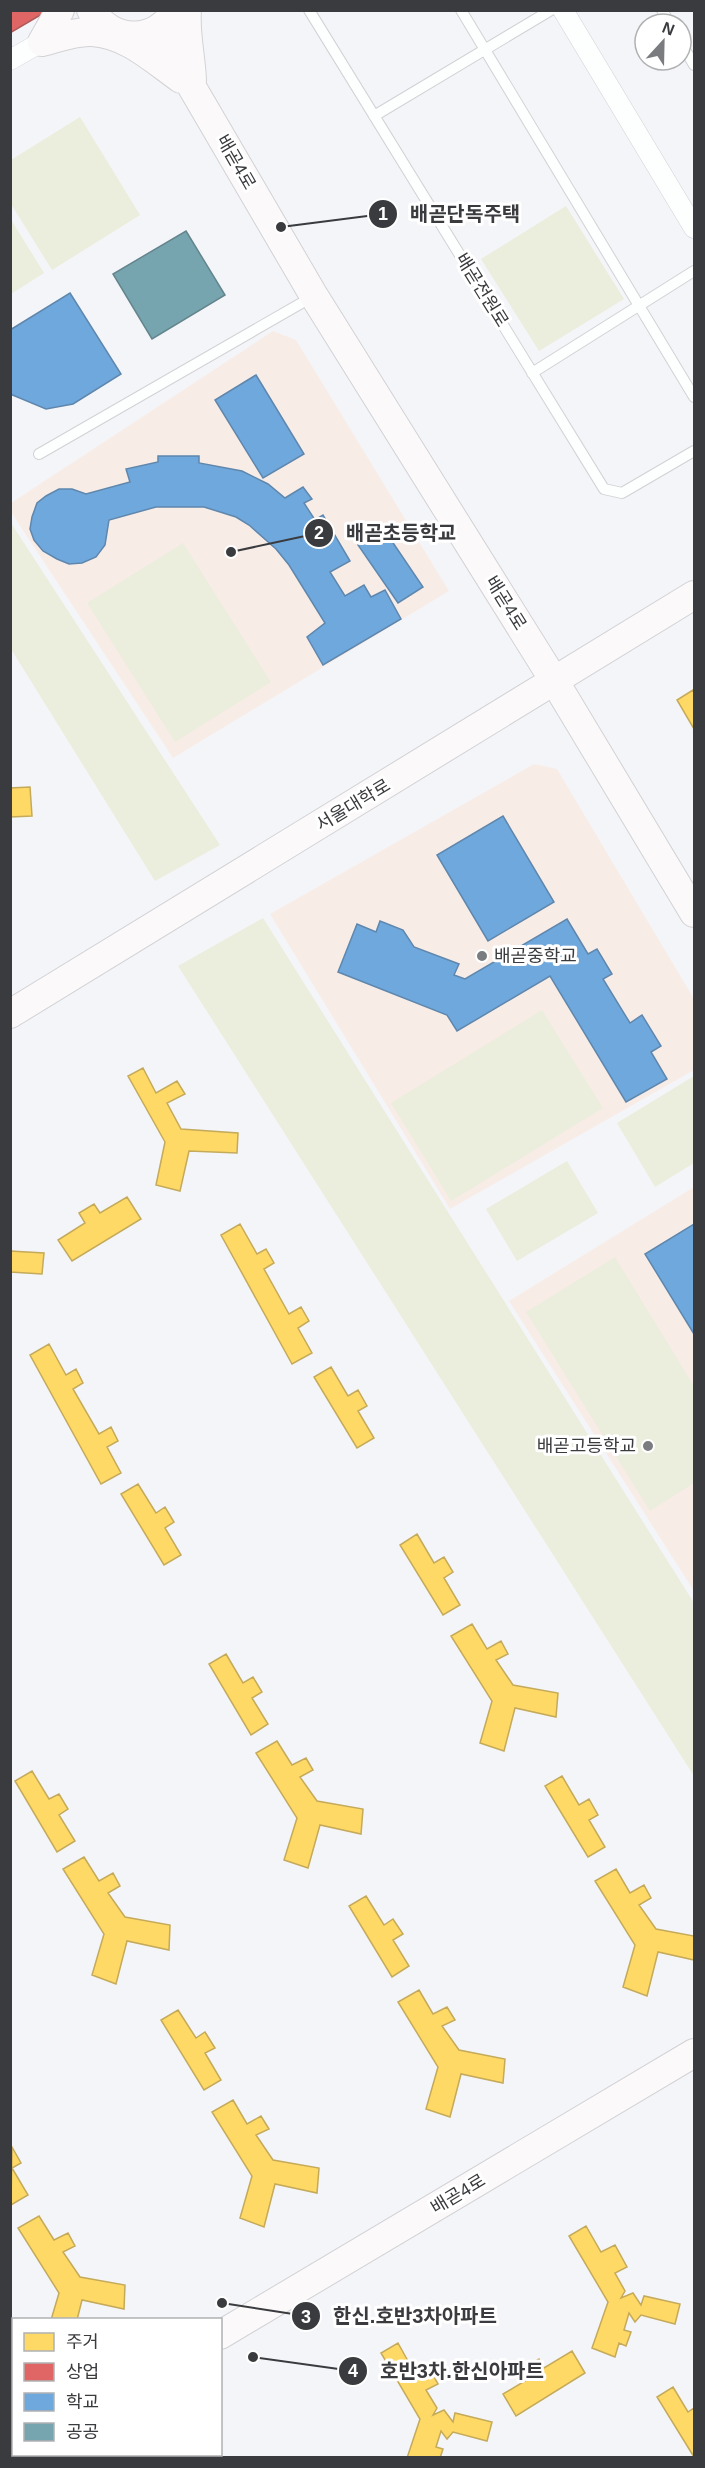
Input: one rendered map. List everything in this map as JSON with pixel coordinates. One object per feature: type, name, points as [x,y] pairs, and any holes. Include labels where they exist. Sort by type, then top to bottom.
[{"type":"main road","points":[[42,42],[60,10]]},
{"type":"main road","points":[[187,10],[185,28],[190,48],[192,88]]},
{"type":"main road","name":"배곧4로","points":[[91,11],[102,25],[117,33],[133,36],[150,33],[167,20],[192,88],[314,296],[555,682],[694,913]]},
{"type":"main road","points":[[42,42],[75,33],[91,32],[108,35],[146,52],[192,88]]},
{"type":"main road","name":"서울대학로","points":[[10,1014],[694,595]]},
{"type":"main road","name":"배곧4로","points":[[222,2334],[694,2053]]},
{"type":"street","points":[[563,10],[694,228]]},
{"type":"street","name":"배곧4로","points":[[10,60],[91,11]]},
{"type":"lane","name":"배곧전원로","points":[[309,10],[604,489],[621,493],[694,451]]},
{"type":"lane","points":[[462,10],[694,397]]},
{"type":"lane","points":[[374,116],[550,10]]},
{"type":"lane","points":[[532,373],[694,271]]},
{"type":"lane","points":[[39,454],[314,296]]},
{"type":"shaded area","points":[[273,331],[296,340],[449,591],[173,758],[11,512],[11,503]]},
{"type":"shaded area","name":"배곧중학교","points":[[534,764],[557,769],[694,999],[694,1070],[450,1209],[270,914]]},
{"type":"shaded area","name":"배곧고등학교","points":[[694,1187],[694,1591],[509,1301]]},
{"type":"green space","points":[[80,117],[140,215],[52,270],[11,204],[11,160]]},
{"type":"green space","points":[[566,206],[624,299],[539,351],[481,259]]},
{"type":"green space","points":[[10,218],[44,273],[11,294],[10,294]]},
{"type":"green space","points":[[11,523],[220,845],[155,881],[11,649]]},
{"type":"green space","points":[[183,543],[271,682],[175,742],[87,603]]},
{"type":"green space","points":[[263,918],[694,1603],[694,1776],[178,966]]},
{"type":"green space","points":[[542,1010],[603,1108],[451,1201],[391,1103]]},
{"type":"green space","points":[[694,1076],[694,1163],[655,1187],[617,1123]]},
{"type":"green space","points":[[567,1161],[598,1213],[517,1261],[486,1209]]},
{"type":"green space","points":[[615,1257],[694,1386],[694,1483],[650,1511],[526,1312]]},
{"type":"building: 주거","points":[[693,690],[694,693],[694,729],[677,700]]},
{"type":"building: 주거","points":[[30,787],[32,816],[10,817],[10,788]]},
{"type":"building: 주거","points":[[143,1068],[156,1093],[177,1081],[185,1094],[167,1103],[181,1129],[238,1133],[237,1153],[189,1151],[180,1191],[156,1185],[165,1142],[128,1076]]},
{"type":"building: 주거","points":[[127,1197],[141,1219],[72,1261],[58,1240],[85,1223],[79,1213],[94,1204],[100,1213]]},
{"type":"building: 주거","points":[[240,1224],[257,1254],[266,1249],[274,1263],[264,1269],[289,1314],[301,1307],[309,1321],[298,1328],[312,1353],[292,1364],[221,1235]]},
{"type":"building: 주거","points":[[10,1251],[44,1253],[42,1274],[10,1272]]},
{"type":"building: 주거","points":[[49,1344],[66,1375],[76,1369],[83,1383],[73,1389],[99,1434],[111,1427],[118,1441],[107,1447],[121,1473],[101,1484],[30,1355]]},
{"type":"building: 주거","points":[[331,1367],[348,1396],[358,1390],[367,1406],[358,1411],[374,1438],[357,1448],[314,1377]]},
{"type":"building: 주거","points":[[138,1484],[156,1513],[165,1507],[174,1522],[165,1528],[181,1555],[164,1565],[121,1494]]},
{"type":"building: 주거","points":[[417,1534],[434,1563],[444,1557],[453,1572],[444,1578],[460,1605],[443,1615],[400,1545]]},
{"type":"building: 주거","points":[[472,1624],[487,1649],[501,1641],[508,1654],[496,1660],[513,1685],[558,1693],[556,1717],[515,1708],[504,1751],[480,1743],[492,1701],[451,1636]]},
{"type":"building: 주거","points":[[226,1654],[243,1683],[253,1677],[262,1692],[252,1698],[268,1724],[251,1735],[209,1664]]},
{"type":"building: 주거","points":[[277,1741],[292,1765],[306,1758],[313,1770],[300,1777],[317,1801],[363,1809],[361,1834],[320,1825],[308,1868],[284,1860],[297,1818],[256,1753]]},
{"type":"building: 주거","points":[[32,1771],[49,1799],[59,1794],[68,1809],[59,1815],[75,1841],[57,1852],[15,1781]]},
{"type":"building: 주거","points":[[562,1776],[579,1805],[589,1799],[598,1815],[589,1820],[605,1847],[588,1857],[545,1786]]},
{"type":"building: 주거","points":[[84,1857],[99,1881],[113,1873],[120,1886],[108,1893],[125,1917],[170,1925],[169,1950],[127,1941],[116,1984],[92,1975],[104,1934],[63,1869]]},
{"type":"building: 주거","points":[[616,1869],[630,1893],[644,1885],[651,1898],[639,1905],[656,1929],[694,1936],[694,1960],[658,1952],[647,1996],[623,1987],[635,1945],[595,1881]]},
{"type":"building: 주거","points":[[366,1896],[384,1925],[393,1919],[403,1934],[393,1940],[409,1966],[392,1977],[349,1906]]},
{"type":"building: 주거","points":[[419,1990],[433,2014],[447,2007],[455,2020],[442,2026],[459,2050],[505,2059],[503,2083],[461,2074],[450,2117],[426,2109],[438,2067],[398,2002]]},
{"type":"building: 주거","points":[[178,2010],[196,2038],[205,2032],[215,2048],[205,2053],[221,2080],[204,2090],[161,2020]]},
{"type":"building: 주거","points":[[233,2100],[247,2124],[261,2116],[269,2129],[256,2135],[273,2160],[319,2168],[317,2193],[275,2184],[264,2227],[240,2218],[252,2176],[212,2112]]},
{"type":"building: 주거","points":[[12,2147],[21,2163],[12,2168],[28,2195],[11,2205]]},
{"type":"building: 주거","points":[[39,2216],[54,2240],[68,2233],[75,2246],[63,2252],[80,2277],[125,2285],[124,2309],[82,2300],[78,2318],[52,2318],[59,2293],[18,2228]]},
{"type":"building: 주거","points":[[586,2226],[601,2252],[615,2245],[627,2267],[615,2273],[625,2291],[621,2298],[633,2293],[641,2305],[644,2296],[680,2304],[675,2324],[641,2315],[635,2322],[629,2313],[624,2330],[631,2332],[626,2346],[619,2343],[615,2357],[592,2348],[608,2302],[569,2236]]},
{"type":"building: 주거","points":[[398,2343],[413,2370],[426,2363],[438,2384],[426,2390],[437,2408],[433,2415],[444,2410],[453,2422],[455,2413],[492,2422],[487,2441],[453,2432],[447,2439],[441,2431],[436,2447],[443,2449],[440,2458],[407,2458],[420,2419],[381,2353]]},
{"type":"building: 주거","points":[[572,2351],[585,2373],[516,2416],[503,2394],[530,2378],[524,2368],[539,2359],[544,2368]]},
{"type":"building: 주거","points":[[673,2387],[688,2412],[694,2408],[694,2457],[657,2397]]},
{"type":"building: 상업","points":[[10,10],[49,10],[10,33]]},
{"type":"building: 학교","points":[[70,293],[121,374],[73,404],[46,409],[10,394],[10,330]]},
{"type":"building: 학교","points":[[256,375],[304,454],[263,478],[215,400]]},
{"type":"building: 학교","points":[[158,456],[199,456],[199,463],[242,471],[268,484],[285,498],[303,487],[312,499],[304,503],[315,520],[323,515],[350,561],[330,572],[345,596],[364,585],[371,597],[385,590],[401,619],[323,665],[307,637],[325,623],[289,565],[276,549],[249,525],[236,517],[204,507],[156,507],[109,520],[105,545],[96,557],[82,563],[69,564],[57,559],[43,551],[34,540],[30,529],[32,517],[37,503],[46,496],[59,489],[72,489],[86,494],[130,482],[126,469],[158,462]]},
{"type":"building: 학교","points":[[383,528],[423,587],[398,603],[358,545]]},
{"type":"building: 학교","points":[[503,816],[554,902],[488,941],[437,855]]},
{"type":"building: 학교","points":[[567,919],[588,954],[597,949],[612,974],[603,979],[630,1023],[642,1015],[661,1046],[651,1052],[667,1079],[626,1102],[550,976],[457,1031],[447,1015],[338,972],[357,924],[376,932],[380,921],[403,930],[414,947],[459,964],[454,975],[465,979]]},
{"type":"building: 학교","points":[[694,1224],[694,1334],[645,1254]]},
{"type":"building: 공공","points":[[186,231],[225,295],[152,339],[113,274]]},
{"type":"place","name":"배곧단독주택","points":[[281,227]]},
{"type":"place","name":"배곧초등학교","points":[[231,552]]},
{"type":"place","name":"배곧중학교","points":[[482,956]]},
{"type":"place","name":"배곧고등학교","points":[[648,1446]]},
{"type":"place","name":"한신.호반3차아파트","points":[[222,2303]]},
{"type":"place","name":"호반3차.한신아파트","points":[[253,2357]]}]
